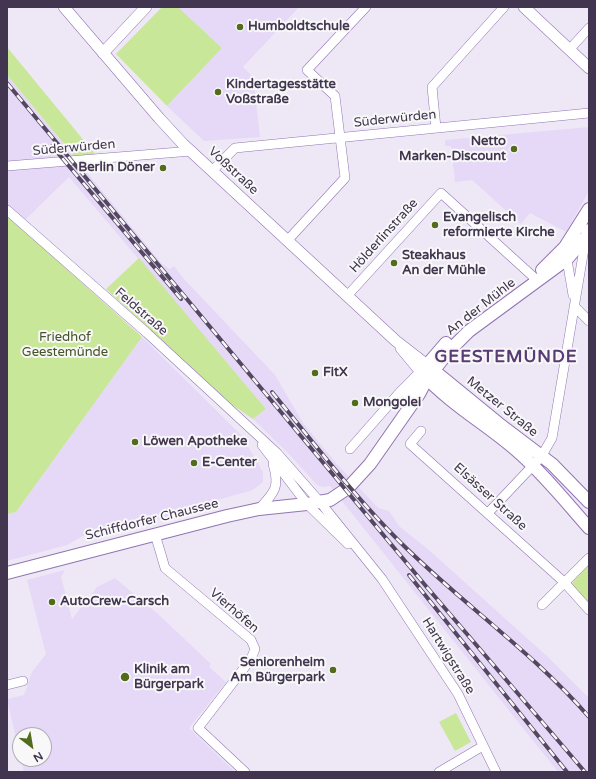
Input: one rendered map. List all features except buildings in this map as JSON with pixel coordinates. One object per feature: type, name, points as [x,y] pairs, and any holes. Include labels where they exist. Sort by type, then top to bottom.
[{"type":"main road","name":"An der Mühle","points":[[536,279],[565,247],[589,209]]},
{"type":"main road","name":"An der Mühle","points":[[306,504],[330,500],[348,488],[370,464],[389,437],[427,371],[469,331],[536,279],[567,260],[588,234]]},
{"type":"main road","name":"Metzer Straße","points":[[427,371],[440,392],[514,448],[537,461]]},
{"type":"main road","points":[[537,461],[552,464],[589,502]]},
{"type":"main road","points":[[537,461],[589,528]]},
{"type":"main road","name":"Schiffdorfer Chaussee","points":[[7,572],[260,508],[306,504]]},
{"type":"street","name":"Voßstraße","points":[[64,7],[159,118],[212,171],[427,371]]},
{"type":"street","points":[[103,53],[146,7]]},
{"type":"street","points":[[287,241],[345,178],[335,96],[307,70],[366,7]]},
{"type":"street","points":[[436,128],[432,87],[504,7]]},
{"type":"street","points":[[524,7],[589,68]]},
{"type":"street","points":[[569,50],[589,28]]},
{"type":"street","name":"Süderwürden","points":[[212,171],[235,148],[589,113]]},
{"type":"street","name":"Süderwürden","points":[[7,166],[192,151]]},
{"type":"street","name":"Hölderlinstraße","points":[[347,296],[440,193],[536,279]]},
{"type":"street","name":"Feldstraße","points":[[7,210],[147,333],[256,436],[277,453],[320,502]]},
{"type":"street","points":[[488,512],[537,461],[552,438],[574,304],[588,234]]},
{"type":"street","points":[[565,247],[574,304],[589,321]]},
{"type":"street","name":"An der Mühle","points":[[350,449],[400,392],[427,371]]},
{"type":"street","name":"Elsässer Straße","points":[[421,431],[410,444],[488,512],[564,582],[589,610]]},
{"type":"street","name":"Feldstraße","points":[[256,436],[272,461],[306,504]]},
{"type":"street","name":"Feldstraße","points":[[260,508],[276,489],[277,479],[272,461]]},
{"type":"street","name":"Hartwigstraße","points":[[320,502],[382,579],[458,694],[496,772]]},
{"type":"street","name":"Hartwigstraße","points":[[306,504],[367,560]]},
{"type":"street","name":"Vierhöfen","points":[[155,534],[165,568],[251,640],[255,649],[251,659],[198,728],[245,772]]},
{"type":"street","points":[[542,605],[589,558]]},
{"type":"street","points":[[7,685],[23,681]]},
{"type":"street","points":[[439,772],[483,746]]},
{"type":"shaded area","points":[[178,7],[299,7],[243,67],[253,77],[260,137],[204,141],[167,106],[222,48]]},
{"type":"shaded area","points":[[7,75],[162,264],[170,269],[174,266],[183,278],[275,375],[303,423],[336,463],[378,508],[389,511],[399,526],[430,551],[549,658],[589,698],[589,772],[558,772],[330,486],[323,487],[317,485],[290,455],[253,419],[266,409],[69,177],[24,221],[7,205]]},
{"type":"shaded area","points":[[589,127],[589,191],[566,232],[530,213],[521,224],[472,180],[455,182],[451,146],[445,146],[445,140]]},
{"type":"shaded area","points":[[142,337],[242,436],[263,472],[263,482],[253,490],[217,500],[198,510],[83,536],[67,545],[7,561],[7,514],[16,512]]},
{"type":"shaded area","name":"Klinik am Bürgerpark","points":[[65,570],[61,577],[72,619],[97,587],[115,578],[158,614],[211,664],[209,667],[226,682],[189,728],[235,772],[24,772],[23,767],[52,767],[52,727],[13,727],[7,699],[24,695],[32,672],[46,654],[27,580]]},
{"type":"green space","points":[[162,7],[178,7],[222,48],[167,106],[116,54]]},
{"type":"green space","points":[[7,47],[95,154],[74,156],[7,75]]},
{"type":"green space","name":"Friedhof Geestemünde","points":[[7,215],[142,337],[16,512],[7,514]]},
{"type":"green space","points":[[139,258],[266,409],[253,419],[231,404],[106,289]]},
{"type":"green space","points":[[589,565],[589,605],[571,584]]},
{"type":"green space","points":[[456,713],[471,742],[455,751],[439,722]]},
{"type":"railway","points":[[7,83],[425,585],[585,772]]},
{"type":"railway","points":[[52,146],[181,299]]},
{"type":"railway","points":[[272,392],[350,488],[400,542],[447,586],[521,649],[567,693],[589,717]]},
{"type":"railway","points":[[409,575],[567,772]]},
{"type":"place","name":"Humboldtschule","points":[[240,27]]},
{"type":"place","name":"Kindertagesstätte Voßstraße","points":[[218,92]]},
{"type":"place","name":"Netto Marken-Discount","points":[[514,149]]},
{"type":"place","name":"Berlin Döner","points":[[163,168]]},
{"type":"place","name":"Evangelisch reformierte Kirche","points":[[435,225]]},
{"type":"place","name":"Steakhaus An der Mühle","points":[[394,263]]},
{"type":"place","name":"FitX","points":[[315,373]]},
{"type":"place","name":"Mongolei","points":[[355,403]]},
{"type":"place","name":"Löwen Apotheke","points":[[135,442]]},
{"type":"place","name":"E-Center","points":[[194,463]]},
{"type":"place","name":"AutoCrew-Carsch","points":[[52,602]]},
{"type":"place","name":"Seniorenheim Am Bürgerpark","points":[[333,670]]},
{"type":"place","name":"Klinik am Bürgerpark","points":[[125,677]]},
{"type":"district","name":"GEESTEMÜNDE","points":[[506,358]]}]
